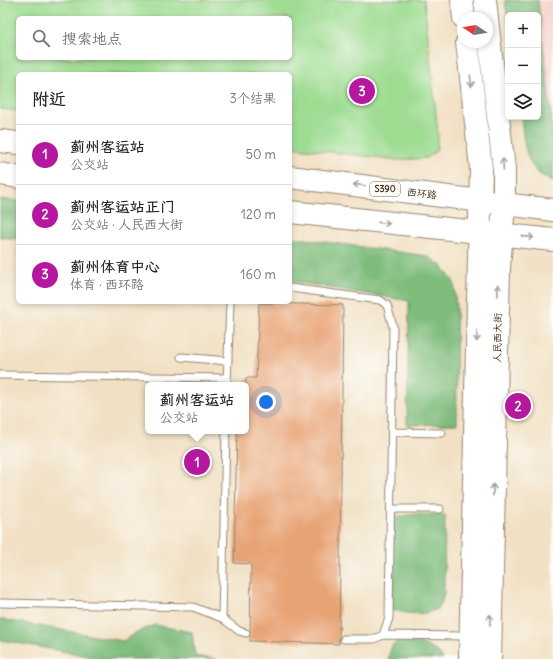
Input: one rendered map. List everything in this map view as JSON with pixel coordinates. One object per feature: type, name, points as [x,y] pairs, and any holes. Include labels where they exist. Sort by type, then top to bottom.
[{"type":"main road","points":[[462,0],[463,12]]},
{"type":"main road","name":"人民西大街","points":[[485,0],[486,12]]},
{"type":"main road","name":"人民西大街","points":[[468,48],[481,168],[479,232],[488,269],[490,659]]},
{"type":"main road","name":"人民西大街","points":[[470,659],[488,269],[502,234],[504,203],[504,169],[490,48]]},
{"type":"main road","points":[[0,141],[16,143]]},
{"type":"main road","points":[[0,174],[16,176]]},
{"type":"main road","name":"西环路","points":[[292,177],[553,210]]},
{"type":"main road","points":[[292,212],[553,240]]},
{"type":"lane","points":[[292,288],[380,300],[387,305],[393,327],[389,618],[383,635]]},
{"type":"lane","points":[[0,375],[227,382],[230,304]]},
{"type":"lane","points":[[181,357],[228,361]]},
{"type":"lane","points":[[392,432],[442,433]]},
{"type":"lane","points":[[222,618],[226,434]]},
{"type":"lane","points":[[391,509],[440,509]]},
{"type":"lane","points":[[0,603],[193,607],[222,618],[239,631],[246,633]]},
{"type":"lane","points":[[344,639],[374,639],[383,635],[470,636]]},
{"type":"shaded area","points":[[538,0],[553,0],[553,133],[541,28],[541,12],[539,12]]},
{"type":"green space","points":[[0,0],[424,0],[438,134],[437,150],[427,158],[398,160],[292,147],[292,72],[16,72],[16,111],[0,109]]},
{"type":"green space","points":[[505,0],[538,0],[539,12],[507,12]]},
{"type":"green space","points":[[541,27],[553,133],[553,181],[543,177],[536,171],[527,155],[521,120],[541,120]]},
{"type":"green space","points":[[0,199],[16,201],[16,239],[0,237]]},
{"type":"green space","points":[[292,237],[427,256],[441,265],[454,282],[456,308],[457,424],[407,425],[409,301],[292,281]]},
{"type":"green space","points":[[417,514],[445,515],[444,593],[438,608],[428,613],[415,614],[391,610],[393,517]]},
{"type":"green space","points":[[0,619],[123,641],[137,632],[155,625],[192,632],[195,656],[216,659],[105,659],[0,640]]},
{"type":"green space","points":[[414,639],[439,653],[443,659],[388,659],[392,646],[399,640]]},
{"type":"building","points":[[259,304],[343,305],[339,644],[250,641],[251,564],[234,563],[237,434],[249,434],[249,382],[246,382],[246,378],[256,378]]},
{"type":"place","name":"蓟州体育中心","points":[[362,91]]},
{"type":"place","name":"蓟州客运站正门","points":[[518,406]]},
{"type":"place","name":"蓟州客运站","points":[[197,462]]}]
